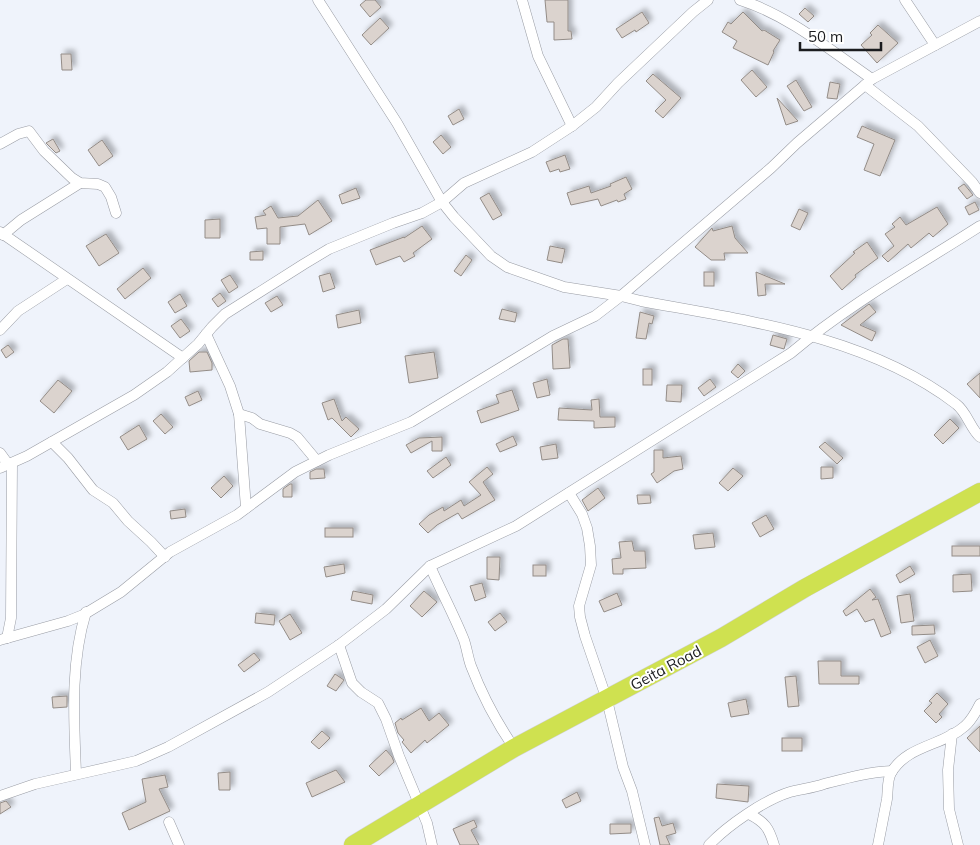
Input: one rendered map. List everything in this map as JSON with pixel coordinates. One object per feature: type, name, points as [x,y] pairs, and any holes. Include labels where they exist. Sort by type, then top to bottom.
[{"type":"highway","name":"Geita Road","points":[[353,845],[514,748],[721,638],[805,588],[980,492]]},
{"type":"street","points":[[318,0],[397,123],[442,202],[492,256],[507,267],[564,287],[621,296],[641,302],[771,326],[838,344],[929,384],[958,406],[980,437]]},
{"type":"street","points":[[522,0],[538,56],[572,126]]},
{"type":"street","points":[[7,465],[52,442],[134,395],[167,372],[183,358],[225,314],[330,249],[393,223],[422,214],[442,202],[464,183],[532,152],[572,126],[596,107],[618,83],[708,0]]},
{"type":"street","points":[[740,0],[785,21],[819,40],[918,126],[967,176],[980,193]]},
{"type":"street","points":[[905,0],[935,45]]},
{"type":"street","points":[[4,639],[68,621],[86,612],[121,592],[164,556],[246,508],[295,472],[411,422],[553,336],[595,316],[771,168],[868,82],[980,21]]},
{"type":"street","points":[[0,144],[18,134],[29,131],[44,152],[64,172],[80,183],[98,184],[104,188],[111,197],[116,212]]},
{"type":"street","points":[[80,183],[2,234],[183,358]]},
{"type":"street","points":[[0,796],[36,784],[136,761],[168,747],[268,692],[339,645],[386,609],[430,566],[516,526],[784,357],[877,290],[980,226]]},
{"type":"street","points":[[0,330],[18,311],[67,279]]},
{"type":"street","points":[[206,334],[230,386],[239,414],[246,508]]},
{"type":"street","points":[[239,414],[252,418],[260,424],[297,437],[317,461]]},
{"type":"street","points":[[52,442],[68,458],[94,490],[113,503],[128,521],[152,542],[164,556]]},
{"type":"street","points":[[0,454],[7,465],[11,618],[4,639]]},
{"type":"street","points":[[569,493],[582,514],[590,546],[591,565],[579,606],[580,618],[607,700],[613,729],[632,792],[645,845]]},
{"type":"street","points":[[430,566],[465,642],[478,683],[501,728],[514,748]]},
{"type":"street","points":[[76,774],[74,675],[86,612]]},
{"type":"street","points":[[339,645],[352,683],[361,692],[378,703],[386,719],[427,823],[432,845]]},
{"type":"street","points":[[878,845],[887,799],[889,775],[904,758],[919,748],[941,740],[964,727],[973,718],[980,704]]},
{"type":"street","points":[[952,734],[948,770],[949,809],[958,845]]},
{"type":"street","points":[[709,845],[732,825],[767,803],[789,793],[856,775],[892,771]]},
{"type":"street","points":[[749,814],[761,820],[766,826],[774,845]]},
{"type":"street","points":[[169,822],[179,845]]},
{"type":"building","points":[[366,0],[375,0],[381,7],[370,17],[360,5]]},
{"type":"building","points":[[545,0],[568,0],[568,31],[571,31],[572,39],[554,40],[554,22],[547,22]]},
{"type":"building","points":[[805,8],[814,16],[808,22],[799,14]]},
{"type":"building","points":[[642,12],[649,23],[636,32],[635,30],[622,38],[616,29]]},
{"type":"building","points":[[743,12],[762,31],[764,30],[780,40],[773,51],[768,65],[733,48],[737,41],[722,32],[728,22],[731,24]]},
{"type":"building","points":[[380,18],[389,28],[371,45],[362,35]]},
{"type":"building","points":[[878,25],[898,43],[877,63],[861,45],[872,35],[870,33]]},
{"type":"building","points":[[61,54],[71,54],[72,70],[62,70]]},
{"type":"building","points":[[752,70],[767,87],[756,97],[741,80]]},
{"type":"building","points":[[653,74],[681,98],[663,118],[655,111],[666,100],[646,81]]},
{"type":"building","points":[[796,80],[812,107],[804,111],[787,86]]},
{"type":"building","points":[[830,82],[840,84],[837,99],[827,98]]},
{"type":"building","points":[[777,98],[798,121],[786,125]]},
{"type":"building","points":[[459,109],[464,119],[453,125],[448,116]]},
{"type":"building","points":[[862,126],[895,140],[880,176],[864,170],[874,144],[857,137]]},
{"type":"building","points":[[441,135],[451,147],[443,154],[433,142]]},
{"type":"building","points":[[53,139],[60,151],[56,153],[46,143]]},
{"type":"building","points":[[102,140],[113,156],[99,166],[88,150]]},
{"type":"building","points":[[565,155],[570,169],[560,172],[559,169],[550,172],[546,162]]},
{"type":"building","points":[[626,177],[632,189],[624,194],[626,199],[601,206],[598,199],[571,205],[567,193],[589,186],[591,193],[611,186],[610,184]]},
{"type":"building","points":[[964,184],[973,195],[967,199],[958,188]]},
{"type":"building","points":[[356,188],[360,198],[342,204],[339,195]]},
{"type":"building","points":[[489,193],[502,215],[493,220],[480,198]]},
{"type":"building","points":[[318,200],[332,221],[309,235],[305,224],[280,227],[280,244],[267,244],[267,228],[257,229],[255,217],[266,215],[263,211],[271,206],[278,218],[298,216]]},
{"type":"building","points":[[975,202],[979,210],[969,215],[965,207]]},
{"type":"building","points":[[937,207],[948,224],[933,237],[929,233],[911,248],[908,244],[888,262],[882,256],[894,246],[885,234],[895,227],[892,224],[900,217],[906,225]]},
{"type":"building","points":[[799,209],[808,213],[800,230],[791,226]]},
{"type":"building","points":[[220,219],[220,238],[205,238],[205,220]]},
{"type":"building","points":[[422,226],[432,239],[413,253],[415,256],[404,262],[400,256],[376,265],[370,250],[404,238]]},
{"type":"building","points":[[732,226],[735,238],[748,253],[724,253],[725,260],[711,260],[695,247],[712,228],[713,231]]},
{"type":"building","points":[[106,234],[119,253],[99,266],[86,246]]},
{"type":"building","points":[[867,242],[878,258],[855,275],[856,277],[842,290],[830,276],[855,253],[853,252]]},
{"type":"building","points":[[550,246],[565,249],[562,263],[547,260]]},
{"type":"building","points":[[263,251],[263,260],[250,260],[250,252]]},
{"type":"building","points":[[466,255],[472,260],[461,276],[454,271]]},
{"type":"building","points":[[143,268],[151,278],[125,299],[117,289]]},
{"type":"building","points":[[704,272],[714,272],[714,286],[704,286]]},
{"type":"building","points":[[756,272],[785,284],[765,284],[766,295],[758,296]]},
{"type":"building","points":[[330,273],[335,288],[323,292],[319,276]]},
{"type":"building","points":[[230,275],[238,287],[229,293],[221,280]]},
{"type":"building","points":[[220,293],[226,301],[218,307],[212,299]]},
{"type":"building","points":[[180,294],[187,306],[175,313],[168,302]]},
{"type":"building","points":[[277,296],[283,305],[271,312],[265,303]]},
{"type":"building","points":[[869,304],[876,312],[860,325],[876,332],[872,341],[841,325]]},
{"type":"building","points":[[502,309],[517,313],[515,322],[499,319]]},
{"type":"building","points":[[359,310],[361,323],[338,328],[336,315]]},
{"type":"building","points":[[640,312],[654,316],[652,324],[649,323],[646,339],[636,338]]},
{"type":"building","points":[[181,319],[190,331],[180,338],[171,326]]},
{"type":"building","points":[[773,335],[787,339],[784,349],[770,345]]},
{"type":"building","points":[[563,339],[568,339],[570,368],[553,369],[552,345]]},
{"type":"building","points":[[8,345],[14,352],[6,358],[1,350]]},
{"type":"building","points":[[199,352],[207,352],[212,363],[212,370],[190,372],[189,361]]},
{"type":"building","points":[[434,352],[438,378],[409,383],[405,356]]},
{"type":"building","points":[[738,364],[745,371],[738,378],[731,372]]},
{"type":"building","points":[[643,369],[652,369],[652,385],[643,385]]},
{"type":"building","points":[[980,373],[980,398],[967,384]]},
{"type":"building","points":[[547,379],[550,395],[537,398],[533,383]]},
{"type":"building","points":[[710,379],[716,387],[704,396],[698,388]]},
{"type":"building","points":[[58,380],[72,391],[54,413],[40,401]]},
{"type":"building","points":[[667,385],[682,385],[681,402],[666,401]]},
{"type":"building","points":[[512,390],[519,410],[481,423],[477,411],[499,403],[496,395]]},
{"type":"building","points":[[198,391],[202,400],[189,406],[185,397]]},
{"type":"building","points":[[334,399],[342,421],[346,417],[359,429],[351,437],[332,418],[328,420],[322,403]]},
{"type":"building","points":[[599,399],[600,417],[615,417],[615,427],[594,428],[594,421],[558,420],[559,408],[592,410],[591,400]]},
{"type":"building","points":[[161,414],[173,427],[165,434],[153,421]]},
{"type":"building","points":[[950,419],[959,428],[943,444],[934,435]]},
{"type":"building","points":[[139,425],[147,439],[128,450],[120,437]]},
{"type":"building","points":[[513,436],[517,445],[500,452],[496,444]]},
{"type":"building","points":[[442,437],[442,451],[432,451],[432,441],[411,453],[406,445],[419,438]]},
{"type":"building","points":[[825,442],[843,458],[837,464],[819,447]]},
{"type":"building","points":[[556,444],[558,458],[542,460],[540,447]]},
{"type":"building","points":[[654,450],[663,450],[663,458],[681,456],[683,469],[674,471],[657,483],[651,474],[654,472]]},
{"type":"building","points":[[446,457],[451,465],[433,478],[427,471]]},
{"type":"building","points":[[487,467],[493,474],[483,482],[495,500],[462,519],[458,513],[437,525],[428,533],[419,524],[429,515],[443,507],[444,511],[461,500],[464,506],[481,495],[469,482]]},
{"type":"building","points":[[821,467],[833,467],[833,478],[821,479]]},
{"type":"building","points":[[733,468],[743,476],[728,491],[719,483]]},
{"type":"building","points":[[316,469],[324,469],[325,478],[310,479],[310,472]]},
{"type":"building","points":[[224,476],[233,486],[221,498],[211,488]]},
{"type":"building","points":[[292,484],[292,497],[283,497],[283,489]]},
{"type":"building","points":[[598,488],[605,498],[588,511],[582,500]]},
{"type":"building","points":[[637,495],[650,495],[651,503],[638,504]]},
{"type":"building","points":[[185,509],[186,517],[171,519],[170,511]]},
{"type":"building","points":[[766,515],[774,529],[760,537],[752,523]]},
{"type":"building","points":[[325,528],[353,528],[353,537],[325,537]]},
{"type":"building","points":[[713,533],[715,547],[695,549],[693,535]]},
{"type":"building","points":[[632,541],[634,551],[645,551],[646,568],[623,569],[623,574],[613,574],[612,559],[621,558],[619,542]]},
{"type":"building","points":[[952,546],[980,546],[980,556],[952,556]]},
{"type":"building","points":[[487,557],[500,557],[499,580],[487,579]]},
{"type":"building","points":[[344,564],[345,573],[326,577],[324,567]]},
{"type":"building","points":[[533,565],[546,565],[546,576],[533,576]]},
{"type":"building","points":[[910,566],[915,574],[900,583],[896,575]]},
{"type":"building","points":[[971,574],[972,591],[953,592],[953,575]]},
{"type":"building","points":[[482,583],[486,597],[475,601],[470,586]]},
{"type":"building","points":[[870,589],[876,597],[872,600],[878,599],[891,633],[881,637],[874,619],[865,622],[857,609],[846,616],[843,611]]},
{"type":"building","points":[[353,591],[373,595],[372,604],[351,600]]},
{"type":"building","points":[[424,591],[437,602],[422,617],[410,606]]},
{"type":"building","points":[[617,593],[622,605],[604,612],[599,601]]},
{"type":"building","points":[[910,594],[914,621],[901,623],[897,596]]},
{"type":"building","points":[[256,613],[275,615],[274,625],[255,623]]},
{"type":"building","points":[[500,613],[507,622],[495,631],[488,622]]},
{"type":"building","points":[[290,614],[302,633],[290,640],[279,621]]},
{"type":"building","points":[[934,625],[935,634],[912,635],[912,626]]},
{"type":"building","points":[[930,640],[938,656],[925,663],[917,647]]},
{"type":"building","points":[[254,653],[260,660],[244,672],[238,665]]},
{"type":"building","points":[[818,661],[841,661],[841,676],[859,676],[859,684],[819,684]]},
{"type":"building","points":[[335,674],[344,680],[336,691],[327,686]]},
{"type":"building","points":[[796,676],[799,706],[788,707],[785,677]]},
{"type":"building","points":[[937,693],[948,704],[939,714],[942,717],[936,723],[924,711],[932,703],[929,701]]},
{"type":"building","points":[[67,696],[67,707],[53,708],[52,697]]},
{"type":"building","points":[[746,699],[749,714],[731,717],[728,703]]},
{"type":"building","points":[[421,708],[429,721],[439,713],[449,725],[427,743],[425,740],[411,753],[402,742],[404,740],[398,733],[395,723]]},
{"type":"building","points":[[980,726],[980,752],[967,738]]},
{"type":"building","points":[[322,731],[330,738],[319,749],[311,742]]},
{"type":"building","points":[[782,738],[802,738],[802,751],[782,751]]},
{"type":"building","points":[[386,750],[394,762],[379,776],[369,766]]},
{"type":"building","points":[[336,770],[345,782],[312,797],[306,783]]},
{"type":"building","points":[[230,772],[230,790],[219,790],[218,773]]},
{"type":"building","points":[[165,775],[168,787],[159,789],[170,811],[129,830],[122,813],[146,802],[142,779]]},
{"type":"building","points":[[717,784],[749,786],[748,802],[716,798]]},
{"type":"building","points":[[577,792],[581,801],[566,808],[562,800]]},
{"type":"building","points":[[6,801],[11,807],[0,814],[0,803]]},
{"type":"building","points":[[659,817],[662,826],[673,823],[676,833],[666,836],[670,845],[660,845],[654,818]]},
{"type":"building","points":[[474,820],[477,827],[471,830],[479,845],[460,845],[453,829]]},
{"type":"building","points":[[610,824],[631,824],[631,833],[610,834]]}]
